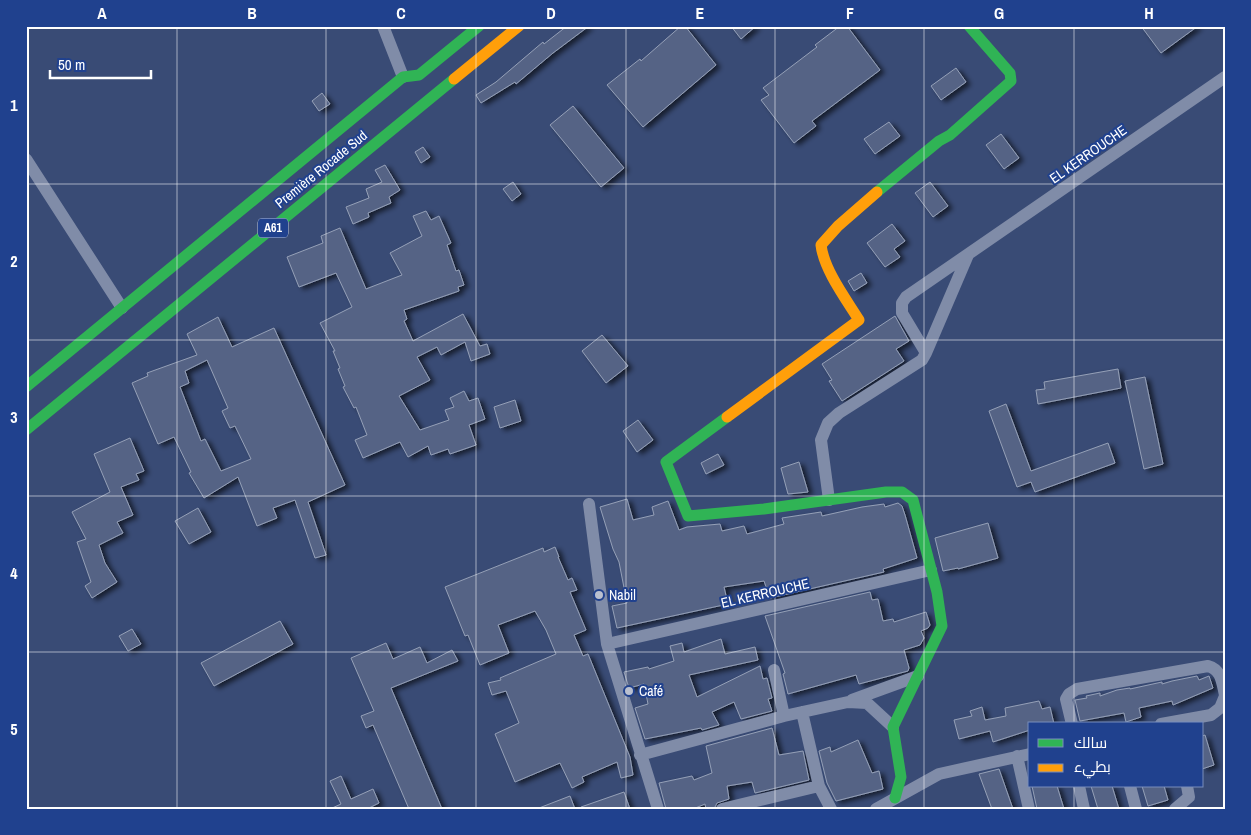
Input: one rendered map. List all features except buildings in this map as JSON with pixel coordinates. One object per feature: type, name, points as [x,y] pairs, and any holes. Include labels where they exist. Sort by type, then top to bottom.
[{"type":"main road","name":"Première Rocade Sud","points":[[26,387],[403,77],[419,76],[479,26]]},
{"type":"main road","name":"Première Rocade Sud","points":[[26,430],[519,26]]},
{"type":"main road","points":[[895,798],[901,777],[893,727],[942,626],[937,592],[913,500],[902,492],[886,492],[764,509],[688,516],[666,462],[859,320],[824,259],[821,247],[822,242],[842,222],[939,141],[950,135],[1011,81],[1010,73],[969,26]]},
{"type":"street","points":[[383,26],[403,77]]},
{"type":"street","name":"EL KERROUCHE","points":[[926,353],[902,313],[902,303],[906,297],[1225,77]]},
{"type":"street","points":[[26,159],[122,308]]},
{"type":"street","points":[[829,500],[821,440],[828,423],[839,413],[915,366],[926,353],[968,255]]},
{"type":"street","points":[[589,504],[607,644],[658,809]]},
{"type":"street","name":"EL KERROUCHE","points":[[607,644],[931,570]]},
{"type":"street","points":[[1072,722],[1066,698],[1077,689],[1208,666],[1215,668],[1220,675],[1225,696],[1220,708],[1211,715],[1174,722]]},
{"type":"street","points":[[774,670],[784,716]]},
{"type":"street","points":[[640,755],[784,716],[848,702],[918,676]]},
{"type":"street","points":[[848,702],[867,703],[893,727]]},
{"type":"street","points":[[802,712],[819,786],[831,809]]},
{"type":"street","points":[[876,809],[939,774],[1024,755],[1029,809]]},
{"type":"street","points":[[722,809],[819,786]]},
{"type":"street","points":[[1079,788],[1084,809]]},
{"type":"street","points":[[1131,788],[1136,809]]},
{"type":"street","points":[[1175,809],[1189,797],[1187,788]]},
{"type":"traffic: fast","points":[[26,387],[403,77],[419,75],[479,26]]},
{"type":"traffic: fast","points":[[877,192],[939,141],[950,135],[1011,81],[1010,73],[969,26]]},
{"type":"traffic: fast","points":[[26,430],[454,79]]},
{"type":"traffic: fast","points":[[727,417],[666,462],[688,516],[764,509],[886,492],[902,492],[913,500],[937,592],[942,626],[893,727],[901,777],[895,798]]},
{"type":"traffic: slow","points":[[454,79],[519,26]]},
{"type":"traffic: slow","points":[[727,417],[859,320],[831,274],[821,245],[838,226],[877,192]]},
{"type":"place","name":"Nabil","points":[[599,595]]},
{"type":"place","name":"Café","points":[[629,691]]}]
